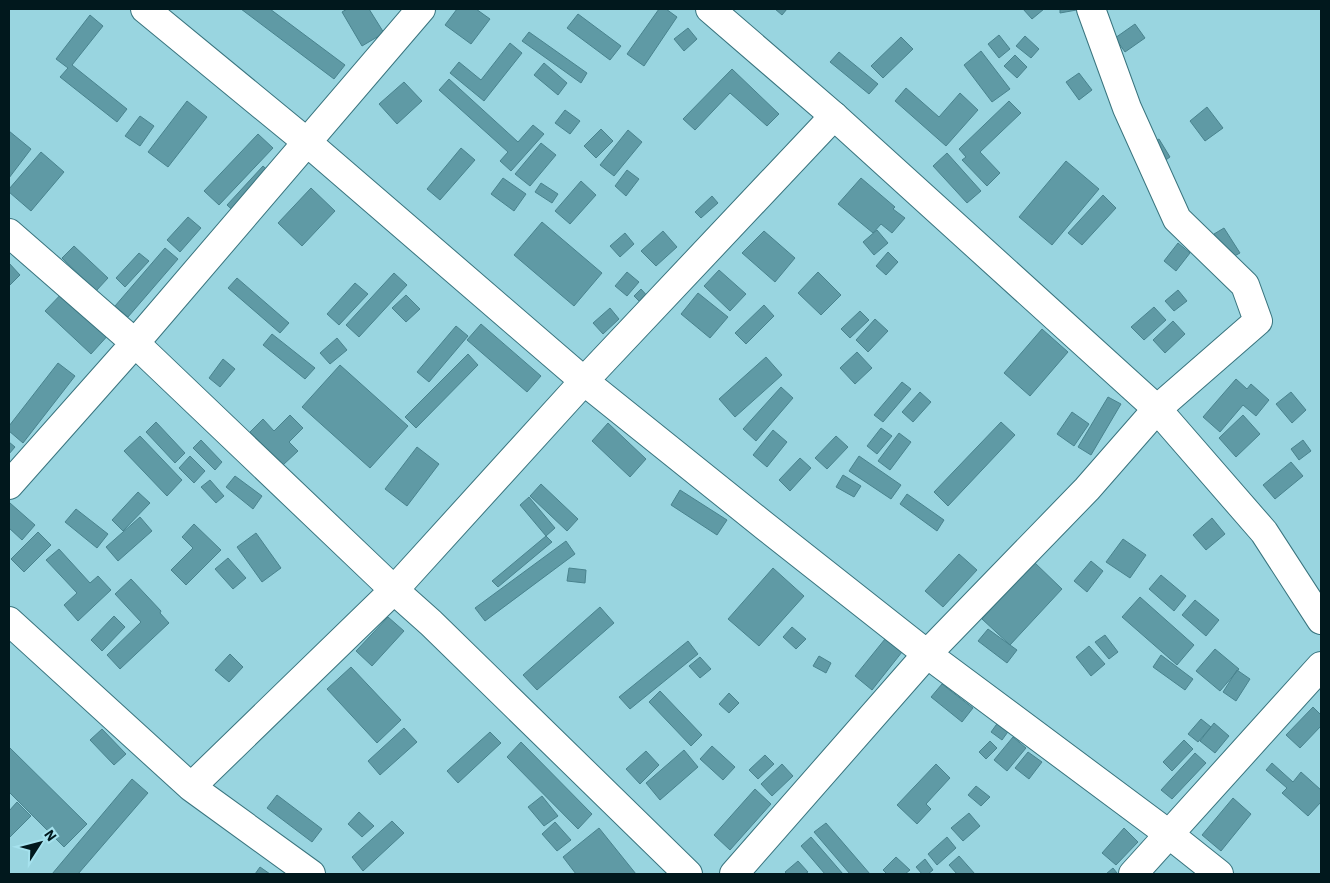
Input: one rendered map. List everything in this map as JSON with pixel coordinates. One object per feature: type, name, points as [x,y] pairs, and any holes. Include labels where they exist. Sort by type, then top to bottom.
[{"type":"street","points":[[145,9],[308,143],[584,381],[927,654],[1170,835],[1219,874]]},
{"type":"street","points":[[9,485],[135,344],[421,9]]},
{"type":"street","points":[[710,9],[834,116],[1157,409],[1264,532],[1321,620]]},
{"type":"street","points":[[734,874],[927,654],[1087,489],[1157,409],[1258,321],[1245,285],[1177,219],[1127,108],[1091,9]]},
{"type":"street","points":[[191,787],[394,590],[584,381],[834,116]]},
{"type":"street","points":[[9,232],[135,344],[431,623],[688,874]]},
{"type":"street","points":[[9,621],[191,787],[311,874]]},
{"type":"street","points":[[1133,874],[1321,666]]},
{"type":"building","points":[[241,9],[270,9],[345,65],[334,79]]},
{"type":"building","points":[[347,9],[369,9],[384,33],[362,46],[342,12]]},
{"type":"building","points":[[457,9],[476,9],[490,19],[471,44],[445,25]]},
{"type":"building","points":[[659,9],[666,9],[677,17],[644,66],[627,54]]},
{"type":"building","points":[[775,9],[787,9],[782,15]]},
{"type":"building","points":[[1023,9],[1044,9],[1032,19]]},
{"type":"building","points":[[1060,9],[1082,9],[1060,13]]},
{"type":"building","points":[[578,14],[621,46],[610,60],[567,28]]},
{"type":"building","points":[[90,15],[103,26],[72,65],[127,109],[117,122],[60,77],[68,68],[56,59]]},
{"type":"building","points":[[1135,24],[1145,38],[1125,52],[1115,38]]},
{"type":"building","points":[[688,28],[697,39],[684,51],[674,39]]},
{"type":"building","points":[[529,32],[587,73],[581,83],[522,41]]},
{"type":"building","points":[[999,35],[1010,49],[999,58],[988,44]]},
{"type":"building","points":[[1025,36],[1039,49],[1031,58],[1016,46]]},
{"type":"building","points":[[901,37],[913,49],[883,78],[871,66]]},
{"type":"building","points":[[510,43],[522,53],[484,101],[450,73],[459,62],[481,80]]},
{"type":"building","points":[[981,51],[1010,89],[992,102],[964,65]]},
{"type":"building","points":[[839,52],[878,84],[869,94],[830,62]]},
{"type":"building","points":[[1015,55],[1027,67],[1017,78],[1004,66]]},
{"type":"building","points":[[544,63],[567,83],[558,95],[534,75]]},
{"type":"building","points":[[732,69],[779,114],[767,126],[730,93],[695,130],[683,119]]},
{"type":"building","points":[[1079,73],[1092,90],[1079,100],[1066,82]]},
{"type":"building","points":[[449,79],[518,142],[533,125],[544,134],[511,171],[500,161],[508,152],[439,90]]},
{"type":"building","points":[[404,82],[422,101],[397,124],[379,104]]},
{"type":"building","points":[[906,88],[939,117],[960,93],[978,110],[946,146],[895,101]]},
{"type":"building","points":[[187,101],[207,117],[168,167],[148,152]]},
{"type":"building","points":[[1009,101],[1021,113],[980,152],[1000,173],[987,186],[962,160],[966,157],[959,149]]},
{"type":"building","points":[[1207,107],[1223,128],[1205,141],[1190,121]]},
{"type":"building","points":[[565,110],[580,121],[570,134],[555,123]]},
{"type":"building","points":[[140,116],[154,126],[140,146],[125,136]]},
{"type":"building","points":[[601,129],[613,141],[596,158],[584,146]]},
{"type":"building","points":[[628,130],[642,142],[614,176],[600,165]]},
{"type":"building","points":[[9,131],[31,149],[9,178]]},
{"type":"building","points":[[258,134],[273,148],[219,205],[204,191]]},
{"type":"building","points":[[1159,139],[1170,157],[1160,164],[1148,145]]},
{"type":"building","points":[[541,143],[556,155],[530,186],[515,174]]},
{"type":"building","points":[[461,148],[475,160],[440,200],[427,189]]},
{"type":"building","points":[[41,152],[64,172],[31,211],[9,192],[9,189]]},
{"type":"building","points":[[947,153],[981,191],[967,203],[933,166]]},
{"type":"building","points":[[1066,161],[1099,189],[1052,245],[1019,217]]},
{"type":"building","points":[[263,166],[274,176],[238,215],[227,205]]},
{"type":"building","points":[[627,170],[639,179],[626,196],[615,186]]},
{"type":"building","points":[[503,178],[526,194],[514,211],[491,194]]},
{"type":"building","points":[[861,178],[905,218],[892,233],[881,224],[873,233],[838,204]]},
{"type":"building","points":[[581,181],[596,195],[570,224],[555,211]]},
{"type":"building","points":[[541,183],[558,194],[552,203],[535,192]]},
{"type":"building","points":[[311,188],[335,211],[302,246],[278,223]]},
{"type":"building","points":[[1103,195],[1116,208],[1082,245],[1068,233]]},
{"type":"building","points":[[712,196],[718,203],[701,218],[695,212]]},
{"type":"building","points":[[188,217],[201,228],[180,252],[167,240]]},
{"type":"building","points":[[542,222],[602,273],[574,306],[514,255]]},
{"type":"building","points":[[1224,228],[1240,253],[1229,259],[1214,234]]},
{"type":"building","points":[[877,230],[888,243],[874,255],[863,242]]},
{"type":"building","points":[[663,231],[677,247],[656,266],[641,251]]},
{"type":"building","points":[[764,231],[795,258],[775,282],[742,253]]},
{"type":"building","points":[[625,233],[634,244],[620,257],[610,246]]},
{"type":"building","points":[[1178,243],[1190,253],[1176,271],[1164,261]]},
{"type":"building","points":[[74,246],[108,278],[96,291],[62,258]]},
{"type":"building","points":[[165,248],[178,259],[128,317],[115,306]]},
{"type":"building","points":[[888,252],[898,262],[886,275],[876,266]]},
{"type":"building","points":[[139,253],[149,261],[125,287],[116,278]]},
{"type":"building","points":[[9,263],[20,275],[9,286]]},
{"type":"building","points":[[719,270],[746,294],[730,311],[704,286]]},
{"type":"building","points":[[627,272],[639,282],[627,296],[615,286]]},
{"type":"building","points":[[818,272],[841,295],[821,315],[798,293]]},
{"type":"building","points":[[394,273],[407,285],[359,337],[346,325]]},
{"type":"building","points":[[237,278],[289,323],[280,333],[228,288]]},
{"type":"building","points":[[355,283],[368,294],[339,325],[327,314]]},
{"type":"building","points":[[66,289],[111,332],[91,354],[45,311]]},
{"type":"building","points":[[641,289],[650,299],[644,306],[634,296]]},
{"type":"building","points":[[1178,290],[1187,301],[1174,311],[1165,301]]},
{"type":"building","points":[[698,293],[728,317],[710,338],[681,314]]},
{"type":"building","points":[[406,295],[420,309],[406,322],[392,308]]},
{"type":"building","points":[[764,305],[774,316],[746,344],[735,333]]},
{"type":"building","points":[[1154,307],[1166,320],[1144,340],[1131,327]]},
{"type":"building","points":[[610,308],[619,319],[603,334],[593,323]]},
{"type":"building","points":[[860,311],[869,320],[850,338],[841,329]]},
{"type":"building","points":[[875,319],[888,331],[868,352],[856,340]]},
{"type":"building","points":[[1173,321],[1185,334],[1165,353],[1153,340]]},
{"type":"building","points":[[481,324],[541,376],[527,392],[467,340]]},
{"type":"building","points":[[456,326],[468,336],[429,382],[417,372]]},
{"type":"building","points":[[1042,329],[1068,352],[1030,396],[1004,373]]},
{"type":"building","points":[[272,334],[315,368],[305,379],[263,345]]},
{"type":"building","points":[[337,338],[347,350],[330,364],[320,353]]},
{"type":"building","points":[[857,352],[872,368],[855,384],[840,368]]},
{"type":"building","points":[[468,354],[478,365],[416,428],[405,417]]},
{"type":"building","points":[[766,357],[782,375],[735,417],[719,399]]},
{"type":"building","points":[[223,359],[235,369],[220,387],[209,378]]},
{"type":"building","points":[[58,363],[75,376],[23,443],[9,431],[9,426]]},
{"type":"building","points":[[340,365],[408,426],[370,468],[302,407]]},
{"type":"building","points":[[1236,379],[1247,389],[1251,384],[1269,400],[1256,416],[1243,405],[1220,432],[1203,417]]},
{"type":"building","points":[[902,382],[911,389],[883,422],[874,415]]},
{"type":"building","points":[[781,387],[793,398],[756,441],[743,429]]},
{"type":"building","points":[[920,392],[931,402],[913,422],[902,412]]},
{"type":"building","points":[[1291,392],[1306,410],[1292,423],[1276,404]]},
{"type":"building","points":[[1108,397],[1121,404],[1091,455],[1078,447]]},
{"type":"building","points":[[1072,412],[1089,424],[1074,446],[1057,434]]},
{"type":"building","points":[[290,415],[303,428],[289,442],[298,451],[283,465],[250,432],[263,419],[274,431]]},
{"type":"building","points":[[1243,415],[1260,434],[1236,457],[1219,438]]},
{"type":"building","points":[[156,422],[185,453],[175,463],[146,432]]},
{"type":"building","points":[[1001,422],[1015,435],[948,506],[934,492]]},
{"type":"building","points":[[608,423],[646,459],[630,477],[592,441]]},
{"type":"building","points":[[881,428],[892,436],[877,454],[867,446]]},
{"type":"building","points":[[773,430],[787,442],[767,467],[753,455]]},
{"type":"building","points":[[899,433],[911,442],[890,470],[878,461]]},
{"type":"building","points":[[140,436],[182,480],[167,496],[124,451]]},
{"type":"building","points":[[836,436],[848,447],[827,469],[815,458]]},
{"type":"building","points":[[201,440],[222,462],[215,470],[193,448]]},
{"type":"building","points":[[1303,440],[1311,451],[1299,460],[1291,449]]},
{"type":"building","points":[[9,442],[15,447],[9,454]]},
{"type":"building","points":[[417,447],[439,464],[407,506],[385,489]]},
{"type":"building","points":[[190,456],[205,471],[194,483],[179,468]]},
{"type":"building","points":[[859,456],[901,485],[891,499],[849,471]]},
{"type":"building","points":[[800,458],[811,468],[790,491],[779,480]]},
{"type":"building","points":[[1291,462],[1303,476],[1275,499],[1263,485]]},
{"type":"building","points":[[843,475],[861,486],[854,497],[836,487]]},
{"type":"building","points":[[235,476],[262,496],[253,509],[226,487]]},
{"type":"building","points":[[210,480],[224,496],[216,503],[201,487]]},
{"type":"building","points":[[541,484],[578,519],[567,531],[530,496]]},
{"type":"building","points":[[680,490],[727,520],[717,535],[671,505]]},
{"type":"building","points":[[138,492],[150,503],[123,531],[112,520]]},
{"type":"building","points":[[907,494],[944,520],[937,531],[900,504]]},
{"type":"building","points":[[529,497],[555,528],[546,536],[520,505]]},
{"type":"building","points":[[10,503],[35,525],[22,540],[9,528]]},
{"type":"building","points":[[76,509],[108,534],[97,548],[65,522]]},
{"type":"building","points":[[140,517],[152,531],[118,561],[106,547]]},
{"type":"building","points":[[1212,518],[1225,534],[1206,550],[1193,535]]},
{"type":"building","points":[[194,524],[221,550],[186,585],[171,570],[193,548],[182,537]]},
{"type":"building","points":[[38,532],[51,545],[24,572],[11,559]]},
{"type":"building","points":[[256,533],[281,568],[262,582],[237,547]]},
{"type":"building","points":[[546,536],[552,542],[498,587],[492,581]]},
{"type":"building","points":[[1123,539],[1146,555],[1130,578],[1106,562]]},
{"type":"building","points":[[566,541],[575,554],[485,621],[475,608]]},
{"type":"building","points":[[59,549],[90,583],[98,576],[111,590],[78,621],[64,605],[77,593],[46,560]]},
{"type":"building","points":[[959,554],[977,570],[943,607],[925,591]]},
{"type":"building","points":[[228,558],[246,578],[233,589],[215,569]]},
{"type":"building","points":[[1091,561],[1103,571],[1087,592],[1074,581]]},
{"type":"building","points":[[1034,562],[1062,589],[1010,645],[982,619]]},
{"type":"building","points":[[569,568],[586,570],[585,583],[567,581]]},
{"type":"building","points":[[773,568],[804,596],[759,646],[728,619]]},
{"type":"building","points":[[1161,575],[1186,596],[1174,611],[1149,589]]},
{"type":"building","points":[[131,579],[161,611],[160,613],[169,623],[120,669],[107,655],[141,622],[115,594]]},
{"type":"building","points":[[1140,597],[1194,645],[1177,665],[1122,617]]},
{"type":"building","points":[[1195,600],[1219,620],[1206,636],[1182,615]]},
{"type":"building","points":[[600,607],[614,623],[537,690],[523,675]]},
{"type":"building","points":[[114,616],[125,627],[102,651],[91,640]]},
{"type":"building","points":[[388,617],[404,631],[372,666],[356,651]]},
{"type":"building","points":[[792,627],[806,639],[796,649],[783,637]]},
{"type":"building","points":[[988,629],[1017,650],[1007,663],[978,641]]},
{"type":"building","points":[[1105,635],[1118,652],[1109,659],[1095,642]]},
{"type":"building","points":[[885,639],[902,652],[872,690],[855,676]]},
{"type":"building","points":[[688,641],[698,654],[630,709],[619,697]]},
{"type":"building","points":[[1089,646],[1105,664],[1091,676],[1076,657]]},
{"type":"building","points":[[1215,649],[1239,669],[1220,691],[1196,671]]},
{"type":"building","points":[[230,654],[243,667],[229,682],[215,670]]},
{"type":"building","points":[[1161,655],[1193,679],[1185,690],[1153,667]]},
{"type":"building","points":[[819,656],[831,663],[826,673],[813,666]]},
{"type":"building","points":[[700,657],[711,669],[700,678],[689,666]]},
{"type":"building","points":[[351,667],[401,720],[377,743],[327,689]]},
{"type":"building","points":[[1237,670],[1250,679],[1236,701],[1223,692]]},
{"type":"building","points":[[942,684],[973,708],[962,722],[931,697]]},
{"type":"building","points":[[660,691],[702,735],[691,746],[649,702]]},
{"type":"building","points":[[729,693],[739,703],[729,713],[719,704]]},
{"type":"building","points":[[1313,707],[1321,715],[1321,726],[1300,748],[1286,735]]},
{"type":"building","points":[[1201,719],[1211,727],[1198,742],[1188,734]]},
{"type":"building","points":[[999,721],[1010,729],[1002,740],[991,732]]},
{"type":"building","points":[[1214,723],[1229,736],[1215,753],[1200,741]]},
{"type":"building","points":[[404,728],[417,742],[380,775],[368,761]]},
{"type":"building","points":[[102,729],[126,754],[114,765],[90,740]]},
{"type":"building","points":[[490,732],[501,743],[458,783],[447,771]]},
{"type":"building","points":[[1013,737],[1026,748],[1007,771],[994,760]]},
{"type":"building","points":[[1184,740],[1193,749],[1172,771],[1163,762]]},
{"type":"building","points":[[990,741],[997,748],[986,759],[979,752]]},
{"type":"building","points":[[521,742],[592,814],[578,829],[507,757]]},
{"type":"building","points":[[712,746],[735,767],[723,780],[700,759]]},
{"type":"building","points":[[9,747],[87,824],[64,847],[9,792]]},
{"type":"building","points":[[684,750],[698,767],[660,800],[646,783]]},
{"type":"building","points":[[646,751],[659,765],[640,784],[626,769]]},
{"type":"building","points":[[1028,752],[1042,762],[1029,779],[1015,768]]},
{"type":"building","points":[[1195,753],[1206,763],[1172,799],[1161,790]]},
{"type":"building","points":[[765,755],[774,764],[758,779],[749,770]]},
{"type":"building","points":[[1272,763],[1293,782],[1301,772],[1321,790],[1321,802],[1308,816],[1282,793],[1287,788],[1266,770]]},
{"type":"building","points":[[782,764],[793,776],[772,796],[761,784]]},
{"type":"building","points":[[936,764],[950,778],[926,804],[931,809],[917,824],[897,805]]},
{"type":"building","points":[[132,779],[148,793],[78,874],[52,874]]},
{"type":"building","points":[[976,786],[990,797],[981,806],[968,795]]},
{"type":"building","points":[[755,789],[771,804],[730,850],[714,835]]},
{"type":"building","points":[[277,795],[322,829],[312,842],[267,808]]},
{"type":"building","points":[[542,796],[558,816],[544,826],[528,807]]},
{"type":"building","points":[[1233,798],[1251,814],[1221,851],[1202,835]]},
{"type":"building","points":[[17,802],[31,816],[9,838],[9,811]]},
{"type":"building","points":[[359,812],[374,826],[362,837],[348,824]]},
{"type":"building","points":[[969,813],[980,826],[963,841],[951,828]]},
{"type":"building","points":[[392,821],[404,833],[363,871],[352,857]]},
{"type":"building","points":[[555,822],[571,840],[557,851],[542,834]]},
{"type":"building","points":[[826,823],[870,874],[850,874],[814,832]]},
{"type":"building","points":[[599,828],[636,874],[576,874],[563,857]]},
{"type":"building","points":[[1124,828],[1138,842],[1116,865],[1102,853]]},
{"type":"building","points":[[811,837],[843,874],[825,874],[801,846]]},
{"type":"building","points":[[947,837],[956,848],[937,865],[928,854]]},
{"type":"building","points":[[959,856],[975,874],[957,874],[949,865]]},
{"type":"building","points":[[896,857],[910,870],[905,874],[887,874],[883,870]]},
{"type":"building","points":[[925,859],[933,870],[928,874],[922,874],[916,867]]},
{"type":"building","points":[[798,861],[808,872],[805,874],[787,874],[785,872]]},
{"type":"building","points":[[260,867],[270,874],[255,874]]},
{"type":"building","points":[[1113,868],[1117,873],[1106,874]]}]
